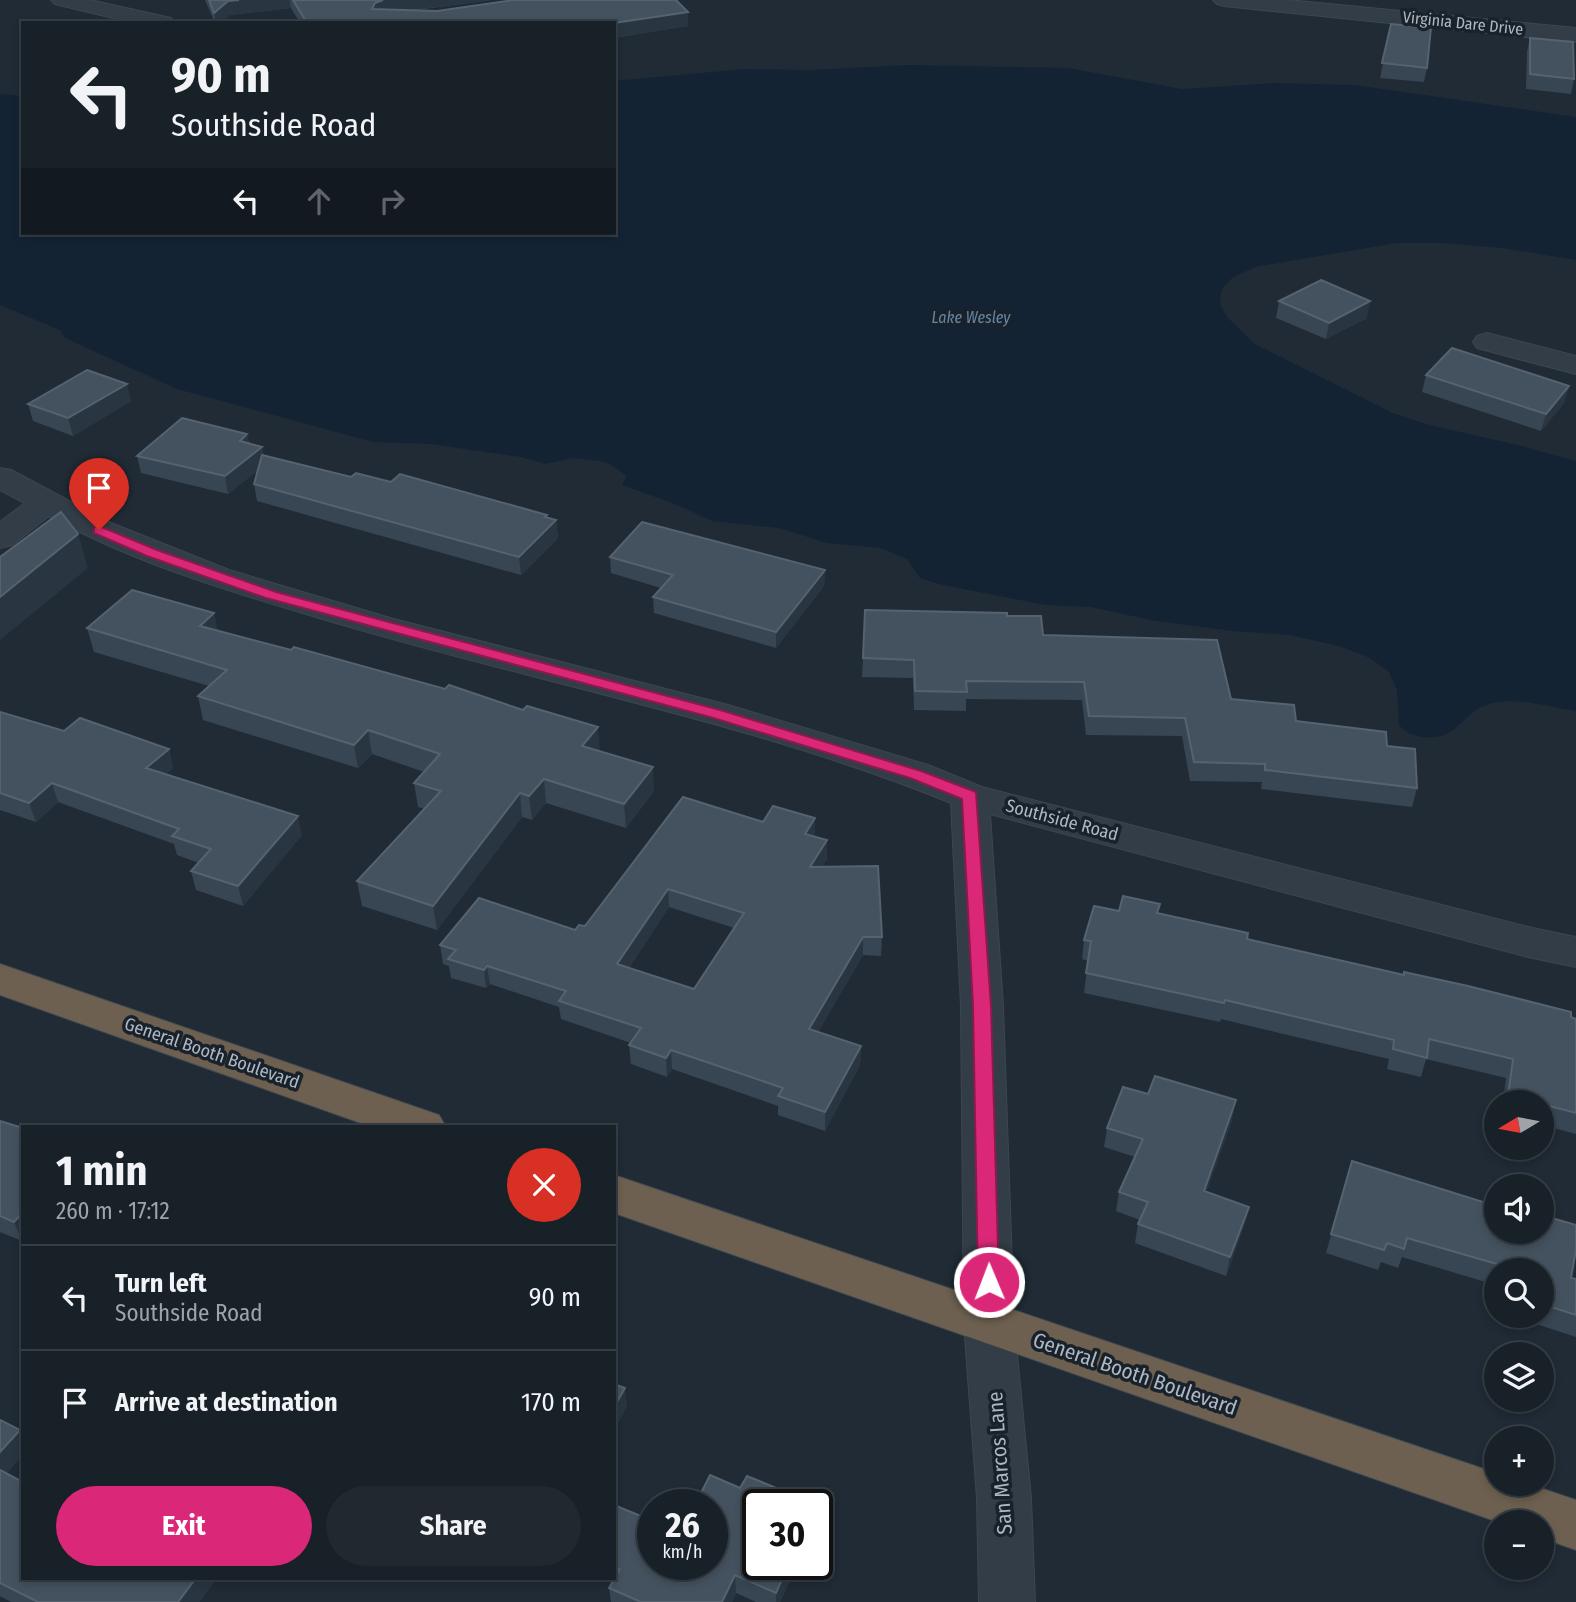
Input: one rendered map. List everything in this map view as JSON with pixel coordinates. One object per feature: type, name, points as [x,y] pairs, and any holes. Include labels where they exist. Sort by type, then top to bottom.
[{"type":"highway","name":"General Booth Boulevard","points":[[0,979],[417,1125]]},
{"type":"highway","name":"General Booth Boulevard","points":[[616,1195],[1576,1525]]},
{"type":"street","points":[[62,0],[154,21]]},
{"type":"street","name":"Virginia Dare Drive","points":[[1224,0],[1270,2],[1576,35]]},
{"type":"street","points":[[1361,13],[1449,0]]},
{"type":"street","points":[[1487,342],[1576,365]]},
{"type":"street","name":"Southside Road","points":[[0,477],[46,503],[152,553],[271,595],[715,713],[915,774],[970,796],[1501,935],[1576,952]]},
{"type":"street","points":[[0,538],[46,503]]},
{"type":"street","name":"San Marcos Lane","points":[[970,796],[982,1006],[989,1324],[1004,1498],[1007,1602]]},
{"type":"water","name":"Lake Wesley","points":[[909,65],[1068,68],[1182,89],[1276,83],[1355,85],[1576,117],[1576,260],[1502,248],[1444,243],[1396,243],[1255,267],[1232,278],[1223,288],[1220,297],[1227,317],[1255,344],[1393,413],[1429,425],[1576,461],[1576,711],[1521,702],[1499,702],[1479,708],[1445,735],[1416,736],[1399,725],[1397,690],[1389,672],[1370,658],[1342,647],[1290,635],[1156,621],[1090,607],[1045,605],[939,584],[920,578],[907,559],[880,548],[827,543],[779,528],[712,521],[622,485],[627,476],[610,464],[600,461],[573,458],[545,464],[521,457],[430,444],[373,442],[177,389],[65,338],[60,330],[0,305],[0,94],[21,96],[21,235],[616,235],[616,81],[744,69],[811,70]]},
{"type":"building","points":[[209,0],[239,0],[228,1],[214,13]]},
{"type":"building","points":[[293,0],[383,0],[375,3],[372,9],[437,11],[514,0],[676,0],[688,12],[616,23],[306,21]]},
{"type":"building","points":[[1391,24],[1431,28],[1427,68],[1382,63]]},
{"type":"building","points":[[1530,38],[1573,42],[1574,79],[1530,74]]},
{"type":"building","points":[[1321,280],[1370,301],[1329,323],[1279,301]]},
{"type":"building","points":[[1452,348],[1569,386],[1546,414],[1426,375]]},
{"type":"building","points":[[87,370],[127,384],[68,418],[28,404]]},
{"type":"building","points":[[182,418],[247,434],[240,441],[262,447],[225,476],[137,456]]},
{"type":"building","points":[[262,455],[351,477],[356,473],[391,482],[400,474],[547,515],[545,517],[556,520],[519,557],[254,484]]},
{"type":"building","points":[[61,512],[78,534],[0,597],[0,557]]},
{"type":"building","points":[[642,522],[825,570],[776,632],[653,597],[673,575],[610,557]]},
{"type":"building","points":[[132,590],[214,613],[200,626],[291,650],[294,647],[445,689],[449,685],[523,710],[527,706],[598,727],[582,746],[653,767],[624,804],[544,779],[529,796],[520,793],[433,906],[357,881],[441,791],[414,783],[440,754],[368,730],[354,745],[198,696],[227,670],[87,628]]},
{"type":"building","points":[[865,610],[1041,616],[1043,635],[1217,640],[1231,699],[1294,705],[1296,721],[1386,732],[1387,746],[1415,749],[1417,788],[1265,770],[1265,764],[1194,762],[1185,718],[1089,716],[1084,682],[966,681],[967,692],[915,691],[914,660],[863,658]]},
{"type":"building","points":[[0,712],[64,731],[80,718],[169,749],[146,768],[298,816],[238,886],[191,871],[211,849],[172,836],[179,829],[52,783],[29,803],[0,793]]},
{"type":"building","points":[[683,797],[763,822],[773,806],[815,818],[805,834],[827,840],[810,867],[878,866],[882,937],[863,937],[809,1029],[861,1046],[825,1112],[778,1096],[783,1088],[671,1050],[666,1058],[629,1045],[641,1028],[559,1001],[566,991],[487,966],[484,970],[448,959],[456,950],[440,945],[479,898],[575,930],[579,925],[585,926]],"holes":[[[668,889],[744,913],[694,989],[617,964]]]},
{"type":"building","points":[[1123,896],[1160,904],[1157,913],[1248,933],[1247,939],[1404,975],[1404,972],[1468,986],[1571,1012],[1571,1017],[1576,1019],[1576,1113],[1554,1107],[1554,1090],[1509,1090],[1513,1059],[1429,1039],[1427,1058],[1393,1049],[1394,1040],[1225,1000],[1224,1003],[1086,973],[1091,941],[1084,940],[1094,906],[1119,911]]},
{"type":"building","points":[[1155,1076],[1236,1100],[1204,1191],[1249,1207],[1230,1257],[1138,1224],[1148,1202],[1119,1192],[1143,1139],[1107,1128],[1123,1087],[1148,1094]]},
{"type":"building","points":[[0,1121],[21,1127],[21,1214],[14,1222],[0,1216]]},
{"type":"building","points":[[1352,1161],[1484,1202],[1484,1244],[1554,1244],[1554,1219],[1576,1225],[1576,1250],[1571,1278],[1576,1279],[1576,1315],[1554,1308],[1554,1258],[1484,1258],[1484,1260],[1407,1238],[1404,1249],[1387,1243],[1384,1250],[1331,1234]]},
{"type":"building","points":[[616,1385],[625,1388],[616,1404]]},
{"type":"building","points":[[0,1420],[20,1430],[0,1452]]},
{"type":"building","points":[[0,1470],[21,1481],[21,1580],[194,1580],[178,1602],[38,1602],[0,1583]]},
{"type":"building","points":[[710,1475],[740,1488],[747,1476],[779,1489],[742,1489],[742,1578],[735,1575],[722,1602],[641,1602],[609,1588],[620,1569],[616,1568],[616,1506],[637,1514],[637,1580],[728,1580],[728,1489],[703,1489]]},
{"type":"building","points":[[746,1580],[782,1580],[776,1593]]},
{"type":"route","points":[[99,530],[218,578],[271,595],[715,713],[915,774],[970,796],[982,1006],[989,1282]]}]
